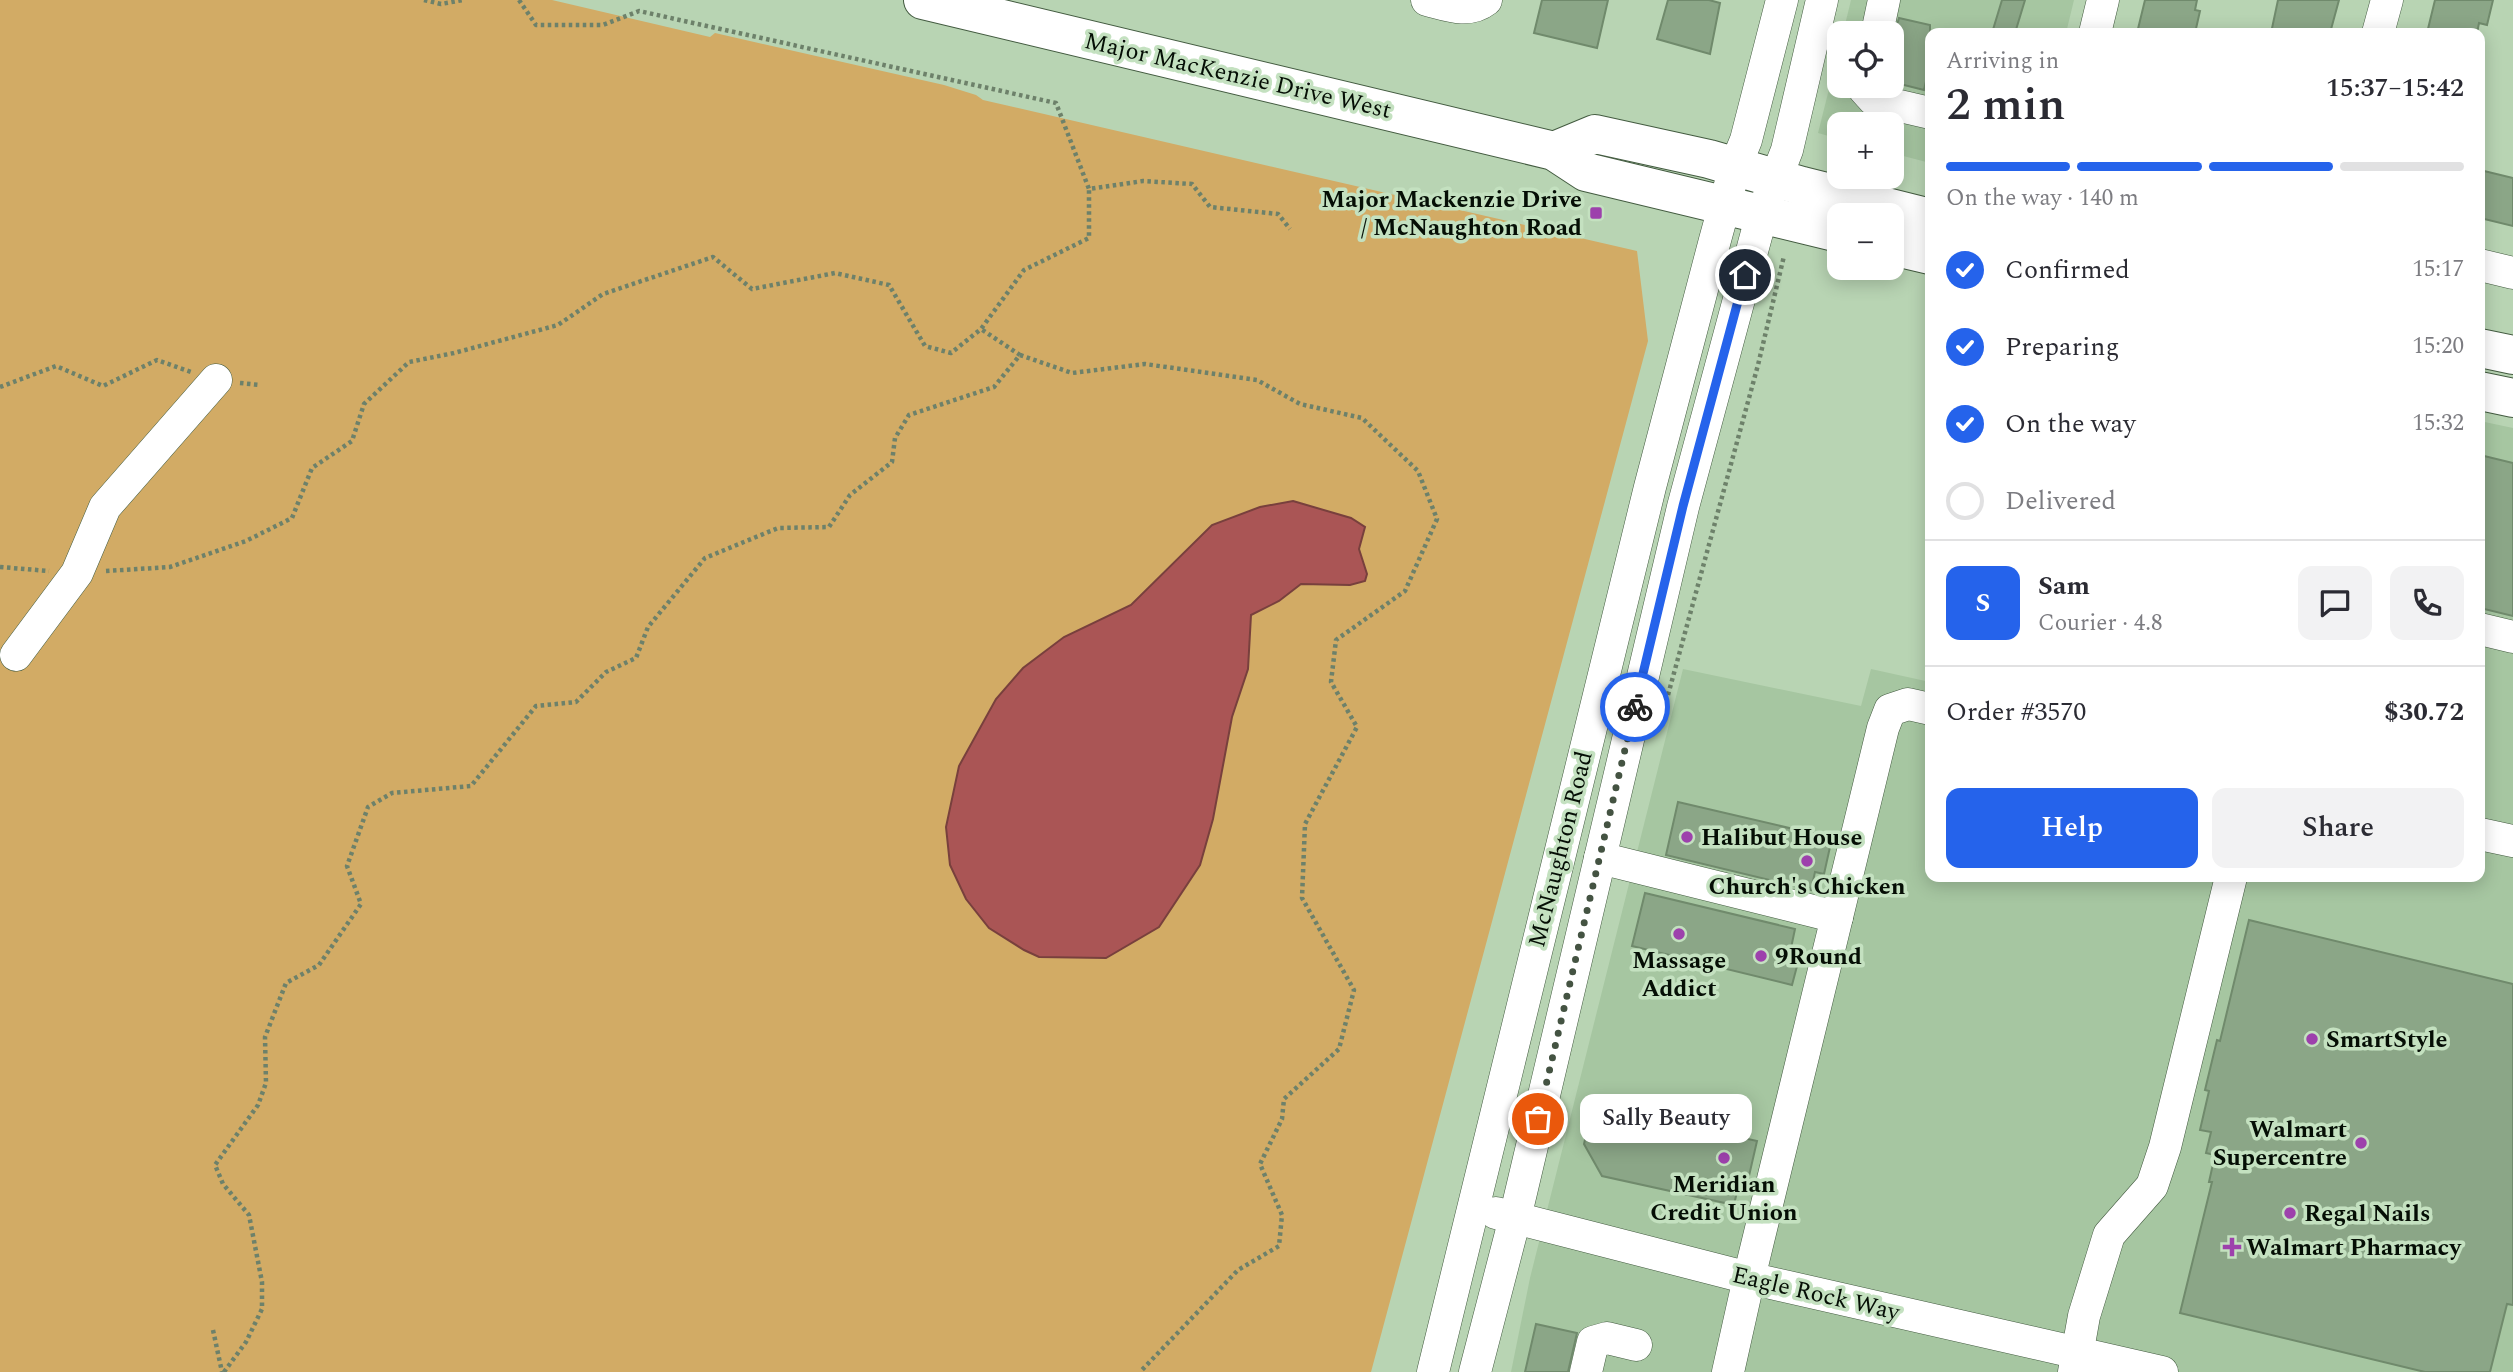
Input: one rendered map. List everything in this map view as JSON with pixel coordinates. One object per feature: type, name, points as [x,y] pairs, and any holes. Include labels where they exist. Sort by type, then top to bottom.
[{"type":"main road","name":"Major MacKenzie Drive West","points":[[923,0],[1554,151],[1586,172],[1827,230]]},
{"type":"main road","points":[[1554,151],[1595,134],[1925,217]]},
{"type":"main road","points":[[1904,249],[1925,255]]},
{"type":"main road","points":[[2485,349],[2513,355]]},
{"type":"main road","points":[[2485,392],[2513,398]]},
{"type":"street","points":[[1427,0],[1466,8],[1486,0]]},
{"type":"street","name":"McNaughton Road","points":[[1433,1372],[1650,487],[1782,0]]},
{"type":"street","name":"McNaughton Road","points":[[1475,1372],[1515,1218],[1683,506],[1762,214],[1787,150],[1822,0]]},
{"type":"street","points":[[1880,21],[1884,0]]},
{"type":"street","points":[[2096,28],[2103,0]]},
{"type":"street","points":[[2379,28],[2387,0]]},
{"type":"street","points":[[1872,98],[1925,112]]},
{"type":"street","points":[[2485,266],[2513,273]]},
{"type":"street","points":[[16,656],[77,573],[105,507],[216,380]]},
{"type":"street","points":[[2485,630],[2513,637]]},
{"type":"street","points":[[1728,1372],[1880,739],[1890,710],[1908,704],[1925,708]]},
{"type":"street","points":[[2485,835],[2513,841]]},
{"type":"street","points":[[1600,858],[1837,917]]},
{"type":"street","points":[[2076,1362],[2084,1316],[2109,1235],[2152,1186],[2165,1147],[2230,882]]},
{"type":"street","name":"Eagle Rock Way","points":[[1472,1206],[2076,1362],[2162,1372]]},
{"type":"street","points":[[1586,1372],[1593,1342],[1607,1338],[1636,1345]]},
{"type":"path","points":[[424,0],[441,4],[463,0]]},
{"type":"path","points":[[0,567],[77,573],[170,567],[246,541],[292,518],[312,468],[352,441],[364,404],[409,362],[454,354],[558,325],[603,294],[713,257],[752,289],[835,273],[889,285],[925,346],[951,353],[981,329],[1024,271],[1088,238],[1089,190],[1056,103],[639,11],[603,25],[536,25],[519,0]]},
{"type":"path","points":[[1089,190],[1143,181],[1192,184],[1210,207],[1278,214],[1290,229]]},
{"type":"path","points":[[1668,696],[1758,366],[1784,256]]},
{"type":"path","points":[[981,329],[1020,355],[1072,373],[1145,364],[1257,380],[1300,404],[1362,418],[1418,471],[1437,519],[1405,591],[1336,640],[1331,682],[1357,727],[1306,824],[1302,898],[1354,990],[1339,1049],[1284,1099],[1282,1119],[1260,1164],[1282,1215],[1279,1246],[1238,1270],[1140,1372]]},
{"type":"path","points":[[223,1372],[246,1342],[262,1309],[262,1282],[249,1215],[223,1184],[215,1165],[258,1105],[266,1083],[265,1037],[286,984],[318,964],[360,904],[347,866],[368,807],[392,793],[471,786],[536,706],[576,702],[606,672],[636,658],[648,627],[705,558],[778,528],[829,527],[850,495],[892,462],[895,438],[909,415],[994,387],[1020,355]]},
{"type":"path","points":[[0,387],[56,366],[103,386],[157,360],[216,380],[260,384]]},
{"type":"path","points":[[213,1330],[223,1372]]},
{"type":"shaded area","points":[[0,0],[552,0],[710,37],[715,33],[944,85],[976,95],[983,100],[1637,251],[1648,341],[1371,1372],[0,1372]]},
{"type":"shaded area","points":[[1851,0],[2074,0],[2067,28],[1925,28],[1925,162],[1904,156],[1904,112],[1827,112],[1827,136],[1818,133],[1827,97],[1904,98],[1904,21],[1846,21]]},
{"type":"shaded area","points":[[2485,422],[2513,428],[2513,1372],[1511,1372],[1530,1278],[1683,669],[1861,706],[1871,669],[1925,681],[1925,882],[2485,882]]},
{"type":"shaded area","points":[[1293,501],[1351,518],[1365,527],[1359,549],[1367,574],[1365,581],[1350,585],[1301,584],[1279,601],[1251,615],[1248,669],[1232,717],[1213,819],[1200,865],[1159,927],[1106,958],[1039,957],[989,928],[966,899],[950,865],[946,827],[959,766],[996,699],[1023,668],[1064,637],[1131,605],[1212,525],[1260,507]]},
{"type":"building","points":[[1542,0],[1608,0],[1597,48],[1534,33]]},
{"type":"building","points":[[1668,0],[1709,0],[1720,3],[1710,54],[1657,39]]},
{"type":"building","points":[[2002,0],[2025,0],[2017,28],[1994,28]]},
{"type":"building","points":[[2145,0],[2197,0],[2195,10],[2200,11],[2196,28],[2138,28]]},
{"type":"building","points":[[2278,0],[2339,0],[2331,28],[2272,28]]},
{"type":"building","points":[[2435,0],[2493,0],[2487,25],[2479,23],[2478,28],[2428,28]]},
{"type":"building","points":[[1899,18],[1930,25],[1930,28],[1925,28],[1924,90],[1904,85],[1904,21],[1898,21]]},
{"type":"building","points":[[2485,171],[2513,178],[2513,226],[2485,219]]},
{"type":"building","points":[[2485,456],[2513,463],[2513,616],[2485,609]]},
{"type":"building","points":[[1678,802],[1832,838],[1824,874],[1815,872],[1811,890],[1666,855]]},
{"type":"building","points":[[1645,893],[1795,929],[1791,948],[1801,951],[1792,985],[1632,946]]},
{"type":"building","name":"Walmart Supercentre","points":[[2249,920],[2513,984],[2513,1305],[2507,1304],[2490,1372],[2425,1372],[2180,1313],[2212,1182],[2209,1182],[2215,1155],[2206,1153],[2211,1132],[2200,1130],[2209,1091],[2205,1090],[2217,1040],[2220,1041]]},
{"type":"building","points":[[1593,1104],[1757,1141],[1746,1189],[1738,1187],[1734,1205],[1602,1176],[1584,1144]]},
{"type":"building","points":[[1536,1324],[1577,1333],[1568,1372],[1525,1372]]},
{"type":"way so far","points":[[1538,1119],[1635,707]]},
{"type":"place","name":"Major Mackenzie Drive / McNaughton Road","points":[[1596,213]]},
{"type":"place","name":"Halibut House","points":[[1687,837]]},
{"type":"place","name":"Church's Chicken","points":[[1807,861]]},
{"type":"place","name":"Massage Addict","points":[[1679,934]]},
{"type":"place","name":"9Round","points":[[1761,956]]},
{"type":"place","name":"SmartStyle","points":[[2312,1039]]},
{"type":"place","name":"Sally Beauty","points":[[1538,1119]]},
{"type":"place","name":"Walmart Supercentre","points":[[2361,1143]]},
{"type":"place","name":"Meridian Credit Union","points":[[1724,1158]]},
{"type":"place","name":"Regal Nails","points":[[2290,1213]]},
{"type":"place","name":"Walmart Pharmacy","points":[[2232,1247]]},
{"type":"route","points":[[1635,707],[1683,506],[1745,275]]}]
